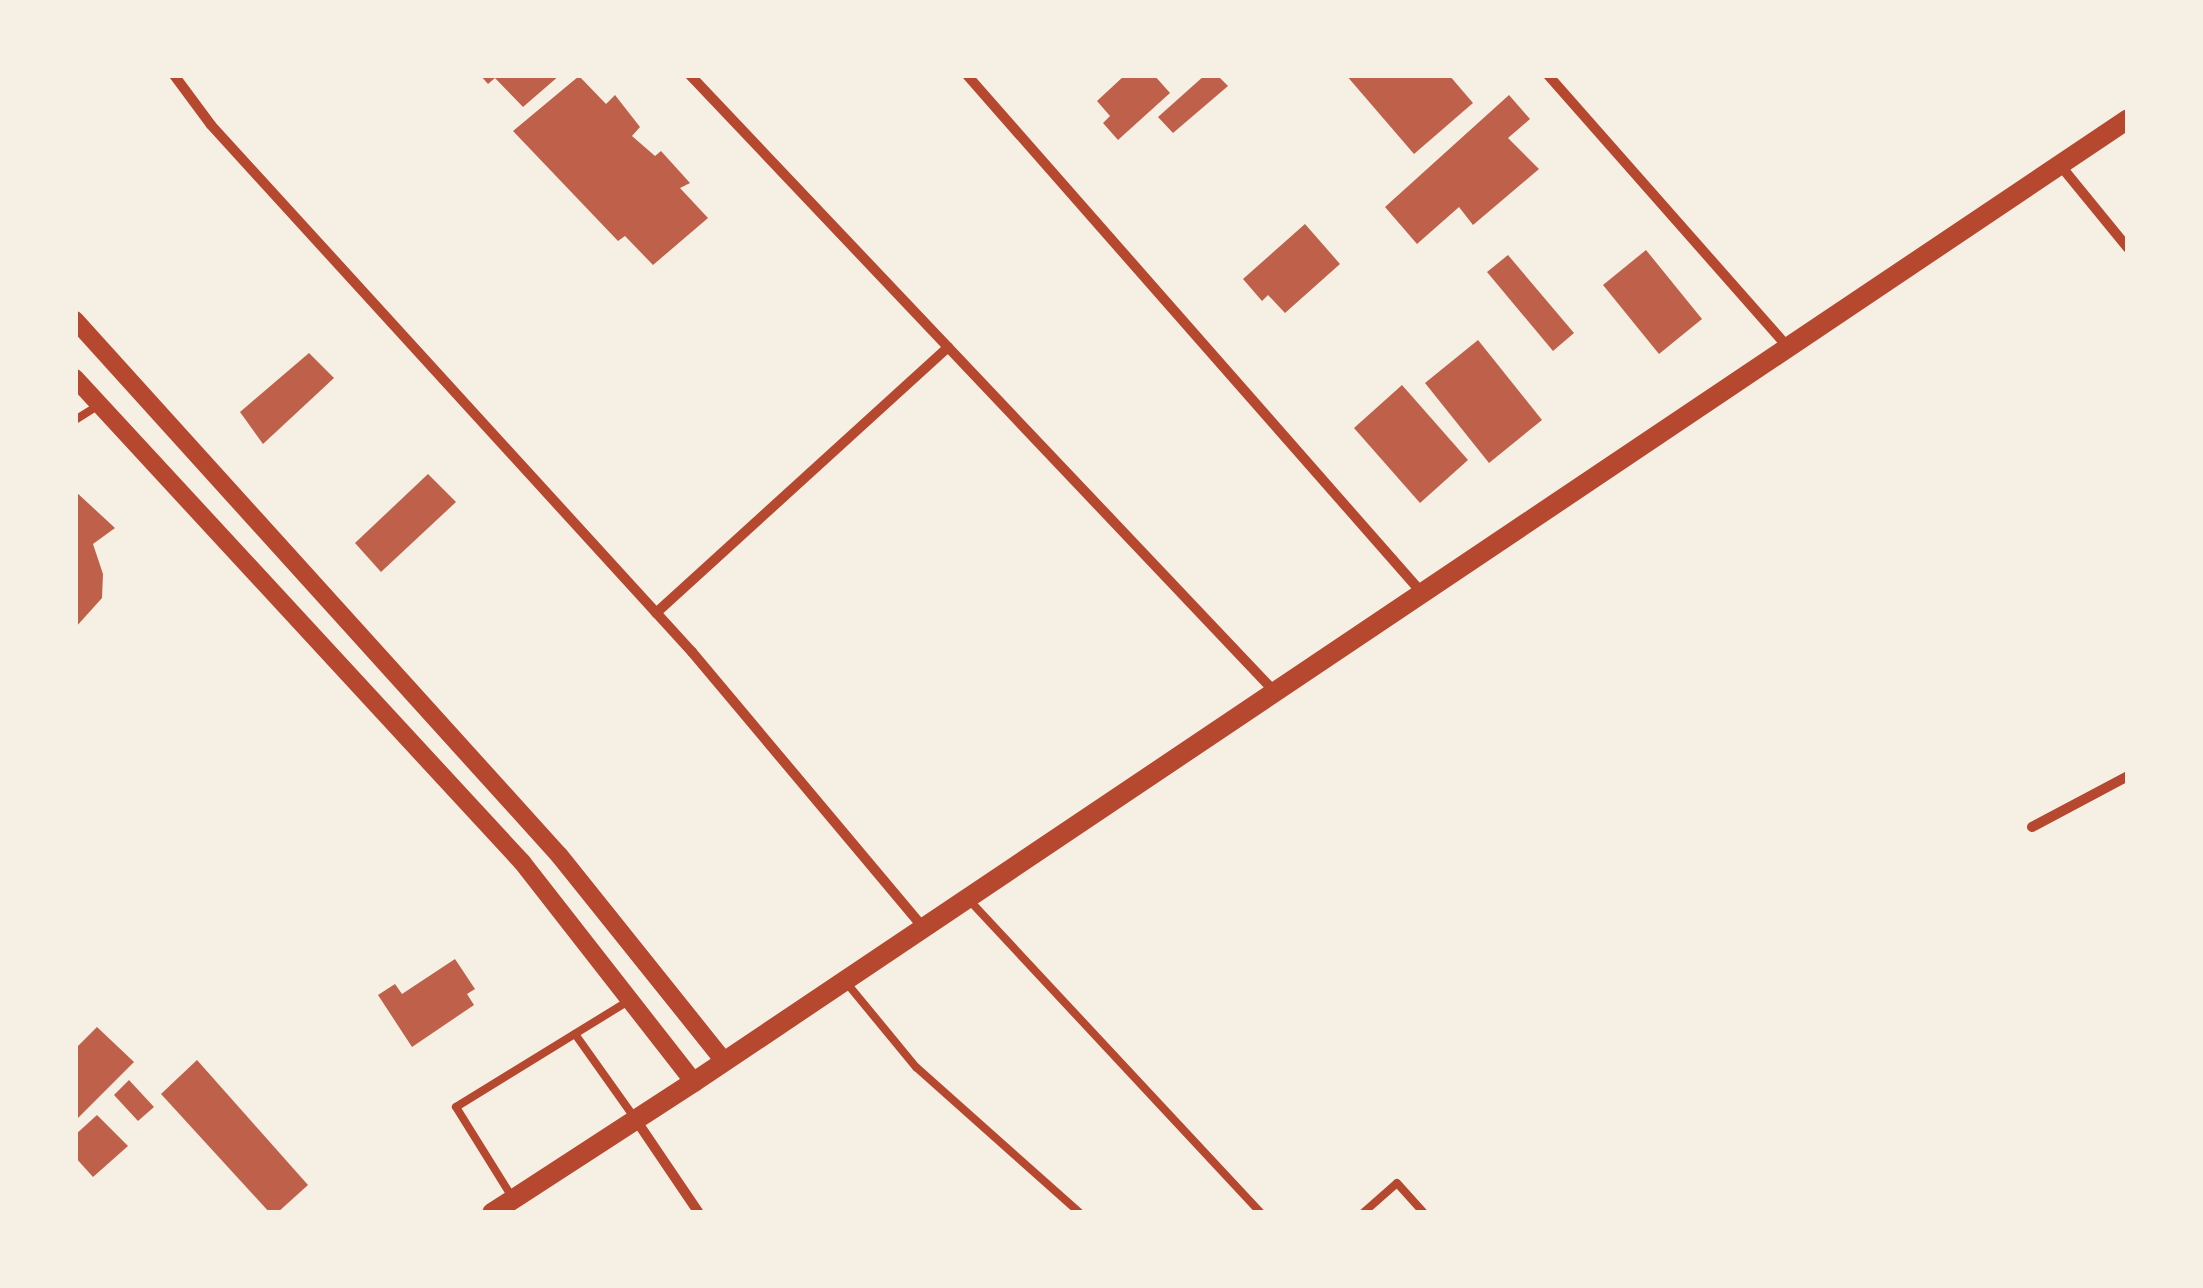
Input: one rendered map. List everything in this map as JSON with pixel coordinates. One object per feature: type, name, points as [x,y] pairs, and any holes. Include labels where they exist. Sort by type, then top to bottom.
[{"type":"main road","points":[[492,1213],[724,1062],[2128,119]]},
{"type":"street","points":[[174,75],[224,140],[656,612],[923,927]]},
{"type":"street","points":[[690,75],[1274,691]]},
{"type":"street","points":[[967,75],[1422,592]]},
{"type":"street","points":[[1548,75],[1789,348]]},
{"type":"street","points":[[2060,165],[2128,248]]},
{"type":"street","points":[[75,320],[559,855],[724,1062]]},
{"type":"street","points":[[656,612],[948,347]]},
{"type":"street","points":[[75,378],[522,862],[694,1082]]},
{"type":"street","points":[[2032,827],[2128,776]]},
{"type":"street","points":[[636,1120],[699,1213]]},
{"type":"lane","points":[[75,420],[100,404]]},
{"type":"lane","points":[[967,898],[1262,1213]]},
{"type":"lane","points":[[845,980],[916,1067],[1080,1213]]},
{"type":"lane","points":[[514,1199],[456,1107],[630,1000]]},
{"type":"lane","points":[[575,1034],[636,1120]]},
{"type":"lane","points":[[1363,1213],[1398,1183],[1424,1213]]},
{"type":"building","points":[[480,75],[560,75],[523,107],[495,78],[488,84]]},
{"type":"building","points":[[1125,75],[1154,75],[1170,93],[1118,140],[1103,123],[1110,116],[1097,101]]},
{"type":"building","points":[[1205,75],[1217,75],[1228,86],[1173,133],[1158,117]]},
{"type":"building","points":[[1346,75],[1449,75],[1473,103],[1414,154]]},
{"type":"building","points":[[579,76],[606,104],[615,95],[640,127],[632,136],[655,156],[661,151],[690,183],[680,188],[708,218],[653,265],[625,236],[618,241],[513,131]]},
{"type":"building","points":[[1509,95],[1530,119],[1508,138],[1539,169],[1473,225],[1459,207],[1417,244],[1385,207]]},
{"type":"building","points":[[1305,224],[1340,264],[1285,313],[1268,295],[1262,301],[1243,279]]},
{"type":"building","points":[[1646,250],[1702,319],[1659,354],[1603,285]]},
{"type":"building","points":[[1508,255],[1574,333],[1553,351],[1487,272]]},
{"type":"building","points":[[1478,340],[1542,420],[1489,463],[1425,383]]},
{"type":"building","points":[[309,353],[334,378],[263,444],[240,412]]},
{"type":"building","points":[[1402,385],[1468,460],[1420,503],[1354,428]]},
{"type":"building","points":[[428,474],[456,502],[381,572],[355,543]]},
{"type":"building","points":[[75,491],[115,528],[93,544],[103,574],[102,598],[75,628]]},
{"type":"building","points":[[455,959],[475,989],[467,994],[474,1005],[412,1047],[378,995],[395,984],[402,994]]},
{"type":"building","points":[[97,1027],[134,1062],[75,1121],[75,1049]]},
{"type":"building","points":[[197,1060],[308,1185],[277,1213],[270,1213],[161,1094]]},
{"type":"building","points":[[129,1080],[154,1107],[138,1121],[114,1095]]},
{"type":"building","points":[[97,1115],[128,1146],[93,1177],[75,1157],[75,1135]]}]
